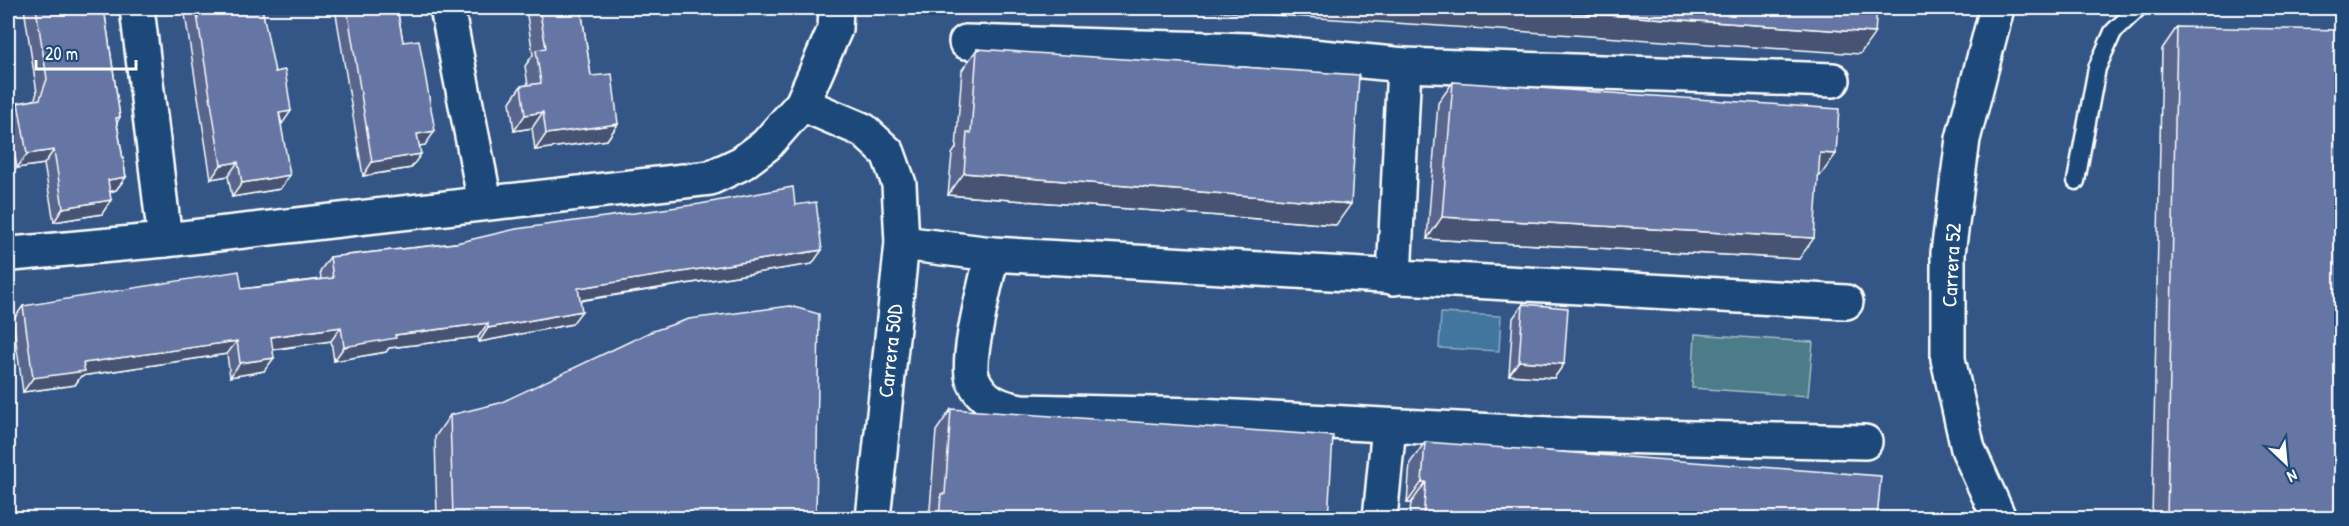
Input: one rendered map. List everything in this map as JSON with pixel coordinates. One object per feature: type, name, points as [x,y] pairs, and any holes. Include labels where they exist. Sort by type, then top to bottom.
[{"type":"street","points":[[137,8],[165,240]]},
{"type":"street","points":[[447,8],[485,202]]},
{"type":"street","points":[[12,254],[165,240],[485,202],[641,188],[710,178],[742,163],[766,145],[802,104],[835,29],[836,8]]},
{"type":"street","name":"Carrera 52","points":[[1997,8],[1963,139],[1948,253],[1948,359],[1968,448],[1999,519]]},
{"type":"street","points":[[966,42],[1248,51],[1404,65],[1833,80]]},
{"type":"street","points":[[1394,278],[1404,65]]},
{"type":"street","name":"Carrera 50D","points":[[802,104],[863,130],[888,153],[899,184],[902,243],[873,519]]},
{"type":"street","points":[[902,243],[992,254],[1846,302]]},
{"type":"street","points":[[992,254],[971,358],[972,378],[984,395],[1001,408],[1022,411],[1198,415],[1570,435],[1865,442]]},
{"type":"street","points":[[1380,519],[1389,426]]},
{"type":"lane","points":[[2076,181],[2097,68],[2114,32],[2138,8]]},
{"type":"green space","points":[[1695,334],[1813,342],[1808,396],[1692,388]]},
{"type":"water","points":[[1441,313],[1501,316],[1499,351],[1439,348]]},
{"type":"building","points":[[36,8],[104,8],[120,117],[116,118],[126,177],[108,180],[111,200],[63,208],[54,150],[27,154],[18,103],[40,99],[47,79]]},
{"type":"building","points":[[196,8],[262,8],[275,72],[285,70],[291,111],[279,113],[290,175],[242,183],[238,162],[221,165]]},
{"type":"building","points":[[347,8],[397,8],[403,42],[419,40],[435,131],[417,134],[421,154],[372,162]]},
{"type":"building","points":[[539,8],[581,8],[591,76],[612,74],[618,124],[546,134],[543,112],[525,115],[521,86],[541,83],[536,50],[546,48]]},
{"type":"building","points":[[1504,8],[1877,8],[1875,33]]},
{"type":"building","points":[[2177,27],[2342,30],[2342,519],[2167,519]]},
{"type":"building","points":[[977,49],[1359,75],[1351,204],[964,173],[967,132],[971,133]]},
{"type":"building","points":[[1453,82],[1839,109],[1836,154],[1820,153],[1814,238],[1442,217]]},
{"type":"building","points":[[793,187],[795,205],[816,202],[822,250],[578,288],[582,311],[488,328],[488,323],[395,335],[396,338],[344,347],[341,327],[271,337],[274,358],[240,363],[237,341],[83,363],[85,371],[33,378],[23,306],[239,271],[242,289],[333,278],[330,257],[456,243],[516,229],[700,204]]},
{"type":"building","points":[[1523,304],[1568,308],[1564,364],[1519,361]]},
{"type":"building","points":[[790,306],[819,314],[816,519],[453,519],[450,415],[500,403],[650,332],[689,319]]},
{"type":"building","points":[[951,409],[1333,436],[1328,519],[939,519],[941,494],[945,494]]},
{"type":"building","points":[[1425,442],[1881,476],[1877,519],[1423,519],[1426,482],[1422,482]]}]
